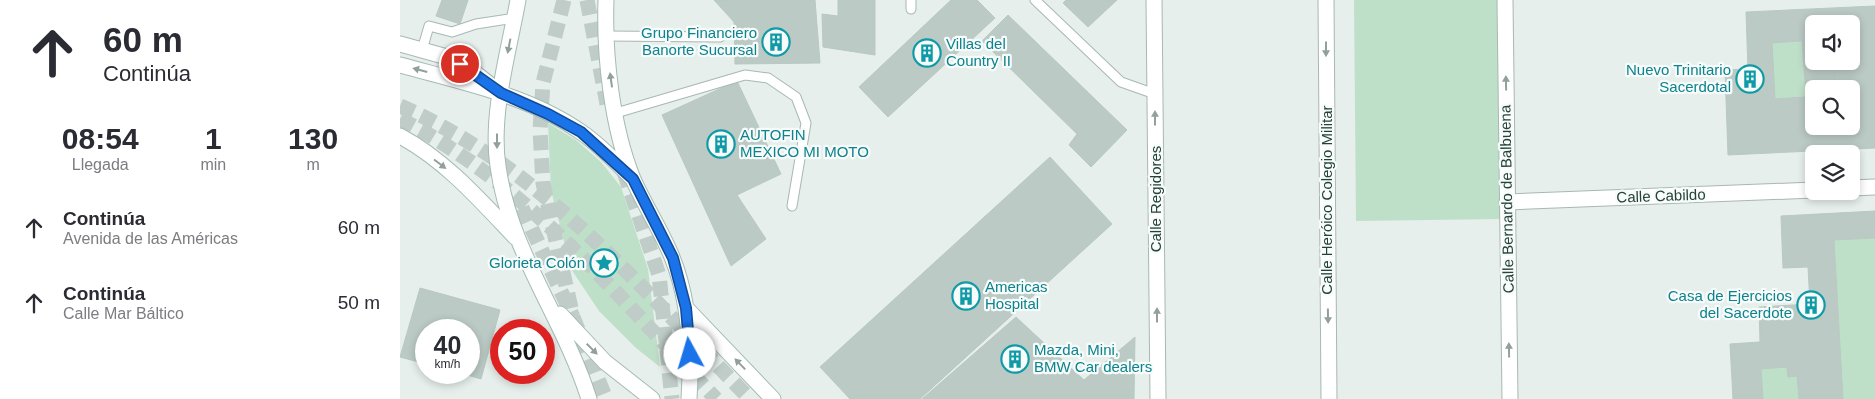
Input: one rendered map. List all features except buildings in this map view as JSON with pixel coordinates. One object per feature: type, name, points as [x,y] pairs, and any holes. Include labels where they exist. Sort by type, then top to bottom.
[{"type":"street","points":[[518,0],[501,93],[497,137],[497,165],[505,202],[518,240],[575,359],[589,399]]},
{"type":"street","points":[[606,0],[607,36],[616,113],[633,179],[673,258],[686,308],[690,354],[689,399]]},
{"type":"street","name":"Calle Regidores","points":[[1154,0],[1158,399]]},
{"type":"street","name":"Calle Heróico Colegio Militar","points":[[1326,0],[1329,399]]},
{"type":"street","name":"Calle Bernardo de Balbuena","points":[[1505,0],[1510,399]]},
{"type":"street","points":[[400,44],[447,57],[474,72],[501,93]]},
{"type":"street","points":[[400,65],[501,93],[548,114],[581,132],[633,179]]},
{"type":"street","points":[[400,136],[414,144],[449,171],[518,240]]},
{"type":"street","points":[[1860,188],[1875,187]]},
{"type":"street","name":"Calle Cabildo","points":[[1507,202],[1805,190]]},
{"type":"street","points":[[547,300],[605,362],[652,399]]},
{"type":"street","points":[[686,308],[773,399]]},
{"type":"lane","points":[[1035,0],[1121,82],[1155,94]]},
{"type":"lane","points":[[422,50],[429,26],[452,32],[476,24],[515,18]]},
{"type":"lane","points":[[607,36],[720,37]]},
{"type":"lane","points":[[616,113],[745,75],[768,78],[796,96],[806,123],[792,206]]},
{"type":"green space","points":[[1354,0],[1499,0],[1501,219],[1356,221]]},
{"type":"green space","points":[[1802,41],[1805,96],[1775,99],[1772,43]]},
{"type":"green space","points":[[548,123],[576,140],[601,162],[621,187],[648,269],[660,367],[636,348],[599,311],[571,269],[551,190]]},
{"type":"green space","points":[[1875,238],[1875,399],[1843,399],[1834,240]]},
{"type":"green space","points":[[1787,367],[1797,376],[1799,399],[1763,399],[1761,369]]},
{"type":"tunnel","points":[[564,0],[543,83],[540,130],[543,183],[573,317],[606,399]]},
{"type":"tunnel","points":[[587,0],[607,104]]},
{"type":"tunnel","points":[[400,106],[451,132],[500,162],[545,197],[630,275],[750,399]]},
{"type":"tunnel","points":[[400,119],[446,145],[530,209],[607,283],[716,399]]},
{"type":"tunnel","points":[[624,172],[659,275],[672,399]]},
{"type":"tunnel","points":[[522,208],[573,317]]},
{"type":"place","name":"Grupo Financiero Banorte Sucursal","points":[[776,42]]},
{"type":"place","name":"Villas del Country II","points":[[927,53]]},
{"type":"place","name":"Nuevo Trinitario Sacerdotal","points":[[1750,79]]},
{"type":"place","name":"AUTOFIN MEXICO MI MOTO","points":[[721,144]]},
{"type":"place","name":"Glorieta Colón","points":[[604,263]]},
{"type":"place","name":"Americas Hospital","points":[[966,296]]},
{"type":"place","name":"Casa de Ejercicios del Sacerdote","points":[[1811,305]]},
{"type":"place","name":"Mazda, Mini, BMW Car dealers","points":[[1015,359]]},
{"type":"route","points":[[460,64],[474,72],[501,93],[548,114],[581,132],[606,152],[633,179],[673,258],[686,308],[690,354]]}]
